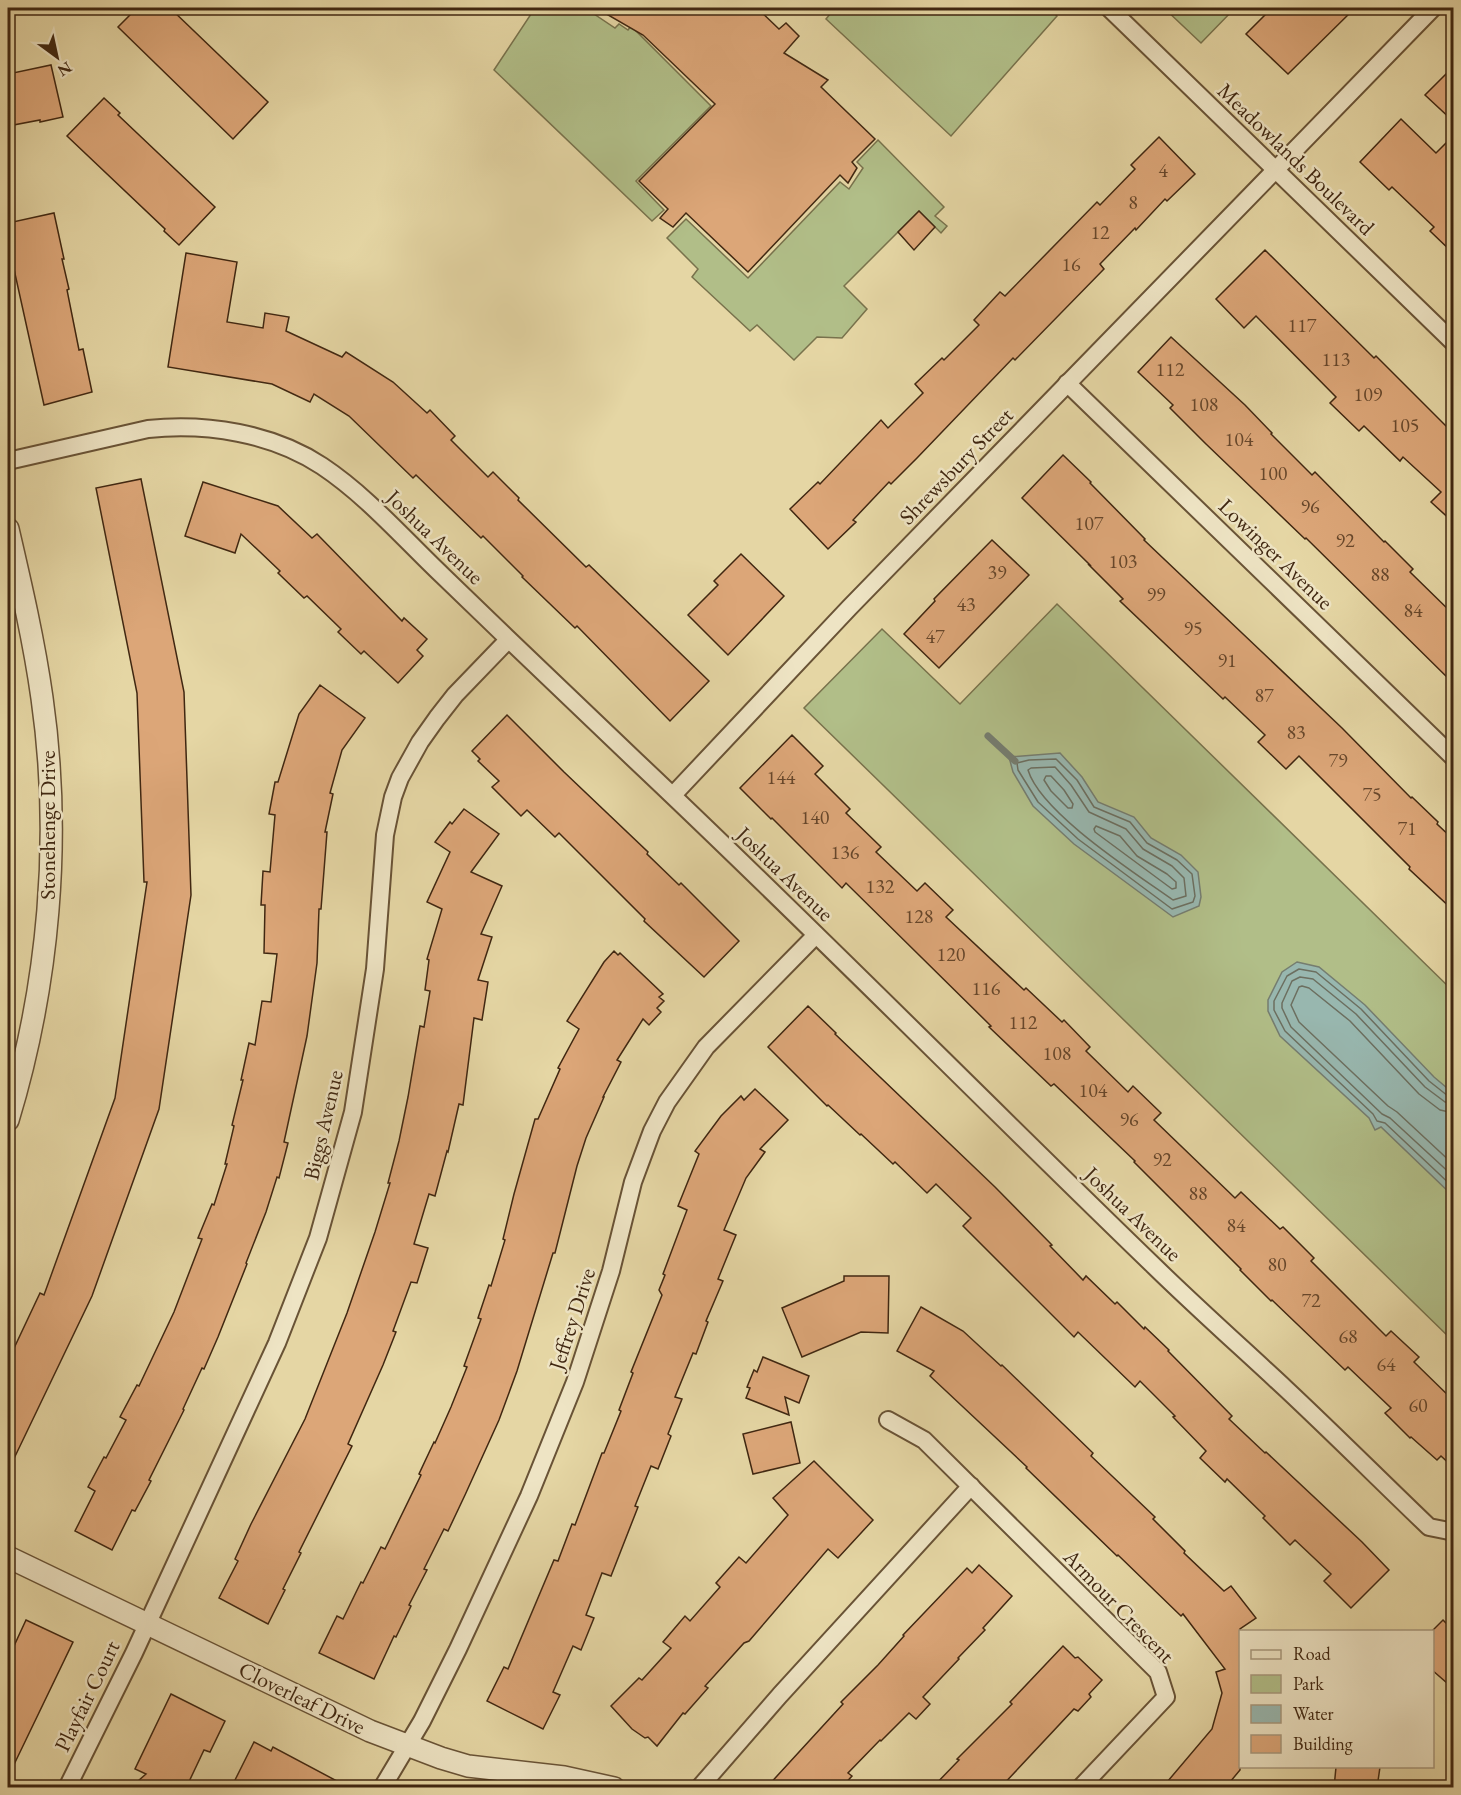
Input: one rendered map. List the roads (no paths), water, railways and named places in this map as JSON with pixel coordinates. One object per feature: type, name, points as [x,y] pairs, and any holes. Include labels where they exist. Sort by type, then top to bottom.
[{"type":"street","name":"Meadowlands Boulevard","points":[[1109,8],[1454,343]]},
{"type":"street","name":"Shrewsbury Street","points":[[673,795],[849,608],[1433,8]]},
{"type":"street","name":"Lowinger Avenue","points":[[1068,383],[1454,758]]},
{"type":"street","name":"Joshua Avenue","points":[[8,460],[148,429],[167,427],[207,428],[251,436],[319,464],[354,491],[673,795],[1156,1269],[1290,1393],[1429,1527],[1454,1532]]},
{"type":"street","name":"Stonehenge Drive","points":[[8,529],[30,628],[42,699],[48,755],[50,807],[50,872],[39,981],[8,1120]]},
{"type":"street","name":"Biggs Avenue","points":[[147,1624],[277,1343],[318,1238],[353,1112],[375,969],[385,835],[393,797],[400,778],[420,742],[437,718],[455,695],[508,640]]},
{"type":"street","name":"Jeffrey Drive","points":[[382,1788],[458,1649],[529,1496],[568,1402],[611,1271],[633,1182],[652,1131],[667,1102],[706,1047],[816,935]]},
{"type":"street","name":"Armour Crescent","points":[[888,1420],[924,1440],[1158,1672],[1166,1698],[1080,1788]]},
{"type":"street","points":[[699,1788],[780,1695],[971,1486]]},
{"type":"street","name":"Cloverleaf Drive","points":[[8,1557],[370,1731],[407,1746],[468,1766],[564,1777],[614,1788]]},
{"type":"street","name":"Playfair Court","points":[[67,1788],[147,1624]]},
{"type":"water","points":[[1060,753],[1082,777],[1098,802],[1134,817],[1151,838],[1181,855],[1198,872],[1201,897],[1199,906],[1173,917],[1074,844],[1033,806],[1013,772],[1009,757]]},
{"type":"water","points":[[1297,962],[1319,967],[1365,1005],[1434,1077],[1453,1093],[1453,1196],[1381,1127],[1375,1130],[1369,1118],[1280,1036],[1268,1011],[1268,1000],[1282,972]]},
{"type":"waterway","points":[[988,736],[1015,761]]}]
